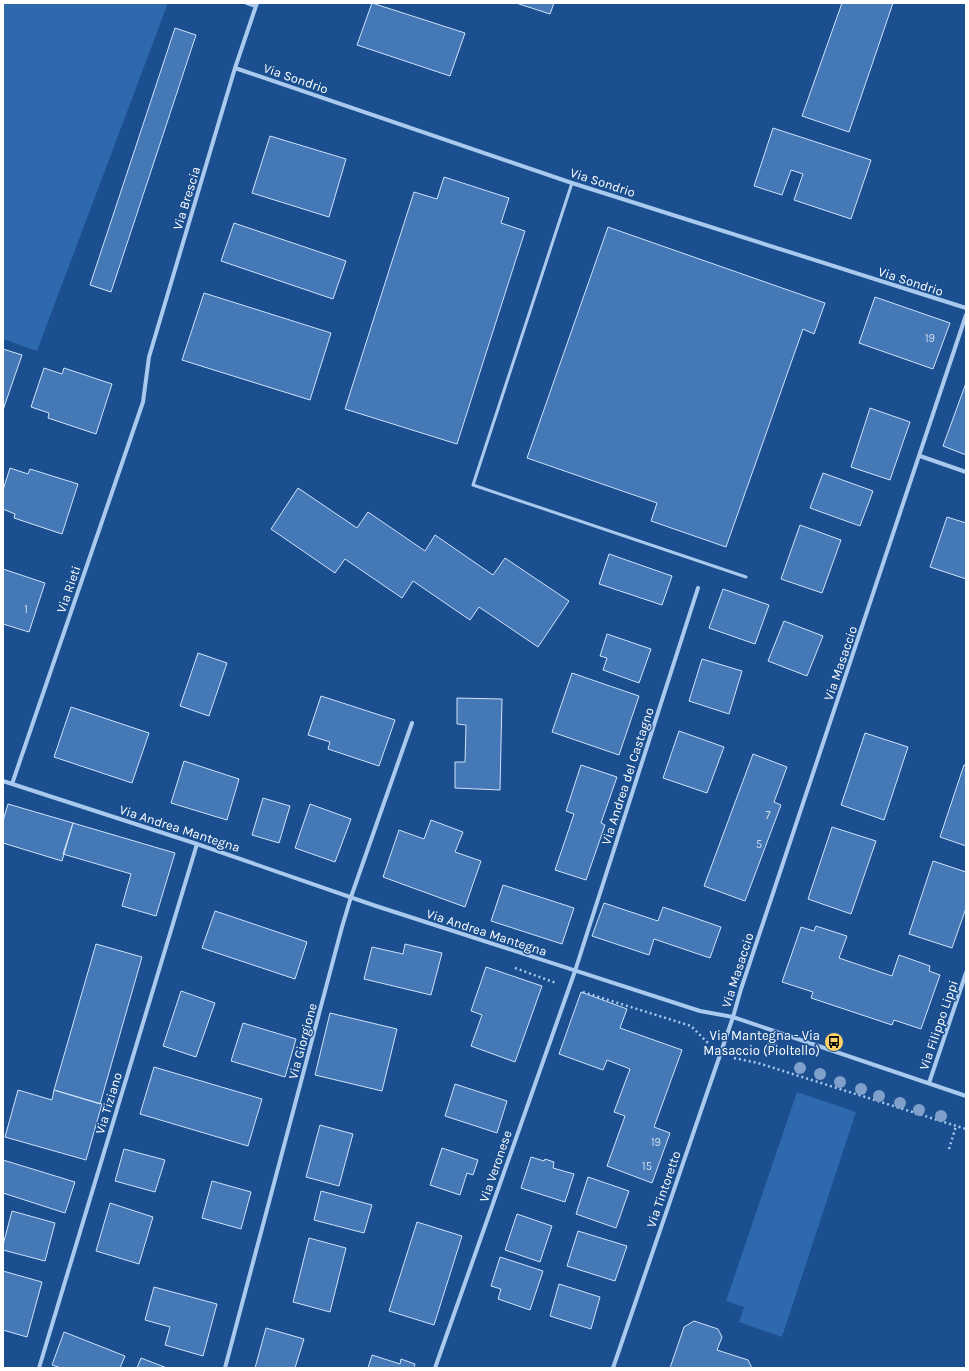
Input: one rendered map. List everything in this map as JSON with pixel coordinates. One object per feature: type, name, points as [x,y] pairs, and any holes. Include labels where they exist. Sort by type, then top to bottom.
[{"type":"street","points":[[247,3],[256,4]]},
{"type":"street","name":"Via Brescia","points":[[143,402],[149,357],[235,68],[256,4]]},
{"type":"street","name":"Via Sondrio","points":[[235,68],[572,183],[966,308]]},
{"type":"street","name":"Via Masaccio","points":[[733,1018],[741,989],[966,315]]},
{"type":"street","name":"Via Rieti","points":[[12,784],[143,402]]},
{"type":"street","points":[[920,456],[966,472]]},
{"type":"street","name":"Via Andrea del Castagno","points":[[575,971],[698,588]]},
{"type":"street","name":"Via Giorgione","points":[[225,1368],[351,898],[412,723]]},
{"type":"street","name":"Via Andrea Mantegna","points":[[3,781],[197,844],[351,898],[700,1011],[733,1018],[966,1096]]},
{"type":"street","name":"Via Tiziano","points":[[39,1368],[197,844]]},
{"type":"street","name":"Via Veronese","points":[[435,1368],[575,971]]},
{"type":"street","name":"Via Filippo Lippi","points":[[929,1083],[966,973]]},
{"type":"street","name":"Via Tintoretto","points":[[613,1368],[719,1055],[733,1018]]},
{"type":"lane","points":[[572,183],[473,485],[746,577]]},
{"type":"path","points":[[510,967],[691,1026],[719,1055],[758,1063],[966,1129]]},
{"type":"path","points":[[949,1149],[956,1126]]},
{"type":"shaded area","points":[[3,3],[168,3],[37,351],[3,339]]},
{"type":"shaded area","points":[[797,1092],[856,1112],[782,1337],[739,1322],[744,1307],[726,1301]]},
{"type":"building","points":[[372,3],[465,33],[450,76],[357,45]]},
{"type":"building","points":[[516,3],[554,3],[550,14]]},
{"type":"building","points":[[842,3],[893,3],[849,132],[802,116]]},
{"type":"building","points":[[175,28],[196,35],[111,292],[90,285]]},
{"type":"building","points":[[773,128],[871,160],[851,219],[794,200],[803,174],[791,170],[782,195],[754,186]]},
{"type":"building","points":[[270,136],[346,159],[329,217],[252,193]]},
{"type":"building","points":[[444,177],[509,198],[501,223],[525,231],[457,444],[345,409],[414,192],[437,199]]},
{"type":"building","points":[[234,223],[346,261],[333,299],[221,261]]},
{"type":"building","points":[[608,227],[825,303],[814,334],[803,329],[726,547],[651,521],[657,503],[527,458]]},
{"type":"building","points":[[204,293],[331,333],[310,400],[182,360]]},
{"type":"building","points":[[875,297],[950,323],[933,369],[859,343]]},
{"type":"building","points":[[3,349],[22,355],[3,410]]},
{"type":"building","points":[[44,368],[62,374],[64,368],[112,384],[96,434],[48,418],[49,413],[31,407]]},
{"type":"building","points":[[966,383],[966,455],[943,446]]},
{"type":"building","points":[[870,408],[910,422],[890,480],[851,467]]},
{"type":"building","points":[[10,468],[28,474],[30,469],[78,484],[62,534],[14,518],[15,514],[3,509],[3,490]]},
{"type":"building","points":[[823,473],[873,491],[860,526],[810,508]]},
{"type":"building","points":[[298,488],[357,528],[368,512],[425,551],[435,535],[493,575],[505,558],[569,601],[538,647],[479,607],[470,620],[413,581],[402,598],[345,559],[335,573],[271,529]]},
{"type":"building","points":[[947,517],[966,523],[966,579],[930,567]]},
{"type":"building","points":[[800,525],[841,540],[822,593],[781,579]]},
{"type":"building","points":[[609,554],[672,576],[662,605],[599,584]]},
{"type":"building","points":[[3,569],[45,583],[29,632],[3,624]]},
{"type":"building","points":[[723,589],[769,605],[755,644],[709,628]]},
{"type":"building","points":[[784,621],[823,636],[807,676],[768,661]]},
{"type":"building","points":[[607,634],[651,649],[639,683],[603,670],[607,658],[600,656]]},
{"type":"building","points":[[198,653],[227,663],[209,716],[180,706]]},
{"type":"building","points":[[702,659],[742,671],[729,714],[689,701]]},
{"type":"building","points":[[572,673],[639,696],[619,755],[552,732]]},
{"type":"building","points":[[321,696],[395,720],[379,766],[328,749],[330,742],[308,735]]},
{"type":"building","points":[[457,698],[502,699],[500,790],[455,788],[455,762],[465,762],[466,725],[457,724]]},
{"type":"building","points":[[71,707],[149,733],[132,783],[54,757]]},
{"type":"building","points":[[679,731],[724,747],[707,793],[663,778]]},
{"type":"building","points":[[865,733],[908,747],[884,820],[841,805]]},
{"type":"building","points":[[753,754],[787,767],[774,802],[781,805],[745,901],[704,886]]},
{"type":"building","points":[[184,761],[239,779],[227,820],[171,803]]},
{"type":"building","points":[[581,765],[617,777],[601,823],[605,825],[586,880],[555,870],[574,814],[566,811]]},
{"type":"building","points":[[964,765],[966,765],[966,846],[940,837]]},
{"type":"building","points":[[263,798],[290,806],[279,843],[252,835]]},
{"type":"building","points":[[8,804],[73,823],[62,861],[3,843],[3,821]]},
{"type":"building","points":[[310,804],[351,819],[335,862],[295,848]]},
{"type":"building","points":[[431,820],[463,832],[455,852],[481,861],[465,907],[383,877],[399,830],[424,839]]},
{"type":"building","points":[[73,823],[175,853],[156,916],[122,906],[131,874],[63,854]]},
{"type":"building","points":[[832,827],[876,841],[851,914],[808,899]]},
{"type":"building","points":[[933,861],[966,872],[966,908],[952,948],[909,934]]},
{"type":"building","points":[[503,885],[574,908],[562,944],[491,921]]},
{"type":"building","points":[[604,903],[658,921],[663,907],[721,927],[710,958],[654,939],[649,955],[592,936]]},
{"type":"building","points":[[215,911],[307,942],[295,979],[202,948]]},
{"type":"building","points":[[816,926],[847,936],[839,958],[892,976],[899,955],[930,966],[929,971],[940,975],[921,1029],[894,1020],[892,1025],[811,998],[813,992],[782,982],[801,927],[814,931]]},
{"type":"building","points":[[96,944],[142,957],[100,1104],[54,1090]]},
{"type":"building","points":[[405,944],[442,953],[431,995],[364,979],[372,947],[403,954]]},
{"type":"building","points":[[486,967],[542,986],[515,1062],[471,1046],[482,1015],[471,1011]]},
{"type":"building","points":[[181,991],[215,1003],[196,1057],[163,1046]]},
{"type":"building","points":[[581,992],[627,1009],[620,1028],[682,1050],[654,1127],[670,1133],[652,1183],[607,1166],[625,1116],[614,1112],[630,1069],[607,1060],[603,1070],[559,1054]]},
{"type":"building","points":[[330,1013],[397,1029],[382,1091],[315,1075]]},
{"type":"building","points":[[243,1023],[296,1039],[285,1077],[231,1061]]},
{"type":"building","points":[[154,1067],[262,1099],[248,1146],[140,1114]]},
{"type":"building","points":[[455,1084],[507,1101],[497,1133],[445,1116]]},
{"type":"building","points":[[18,1090],[52,1100],[54,1090],[102,1104],[86,1160],[5,1137]]},
{"type":"building","points":[[320,1125],[353,1134],[339,1186],[306,1177]]},
{"type":"building","points":[[442,1148],[478,1160],[473,1175],[467,1173],[460,1195],[430,1185]]},
{"type":"building","points":[[124,1149],[165,1160],[155,1192],[115,1181]]},
{"type":"building","points":[[531,1157],[554,1162],[553,1168],[574,1174],[565,1202],[521,1188]]},
{"type":"building","points":[[3,1160],[75,1182],[65,1213],[3,1193]]},
{"type":"building","points":[[588,1177],[629,1191],[616,1228],[576,1214]]},
{"type":"building","points":[[212,1181],[251,1192],[241,1229],[202,1218]]},
{"type":"building","points":[[321,1191],[372,1205],[364,1233],[314,1220]]},
{"type":"building","points":[[110,1203],[153,1217],[139,1264],[96,1251]]},
{"type":"building","points":[[12,1211],[55,1223],[45,1261],[3,1250]]},
{"type":"building","points":[[517,1214],[552,1226],[540,1262],[505,1250]]},
{"type":"building","points":[[417,1222],[462,1236],[434,1325],[389,1311]]},
{"type":"building","points":[[578,1231],[627,1246],[615,1281],[567,1266]]},
{"type":"building","points":[[309,1238],[346,1248],[330,1312],[293,1302]]},
{"type":"building","points":[[500,1257],[543,1271],[530,1310],[498,1299],[501,1289],[491,1286]]},
{"type":"building","points":[[3,1271],[42,1282],[27,1337],[3,1330]]},
{"type":"building","points":[[559,1284],[600,1297],[591,1329],[550,1316]]},
{"type":"building","points":[[154,1287],[217,1304],[203,1356],[165,1345],[170,1327],[145,1320]]},
{"type":"building","points":[[694,1321],[718,1329],[722,1337],[717,1350],[748,1360],[752,1368],[670,1368],[684,1327]]},
{"type":"building","points":[[266,1328],[304,1339],[295,1368],[255,1368]]},
{"type":"building","points":[[64,1332],[125,1356],[120,1368],[61,1368],[52,1365]]},
{"type":"building","points":[[372,1355],[400,1364],[401,1359],[415,1364],[414,1368],[368,1368]]},
{"type":"building","points":[[141,1358],[167,1368],[137,1368]]},
{"type":"place","name":"Via Mantegna - Via Masaccio (Pioltello)","points":[[834,1042]]}]
